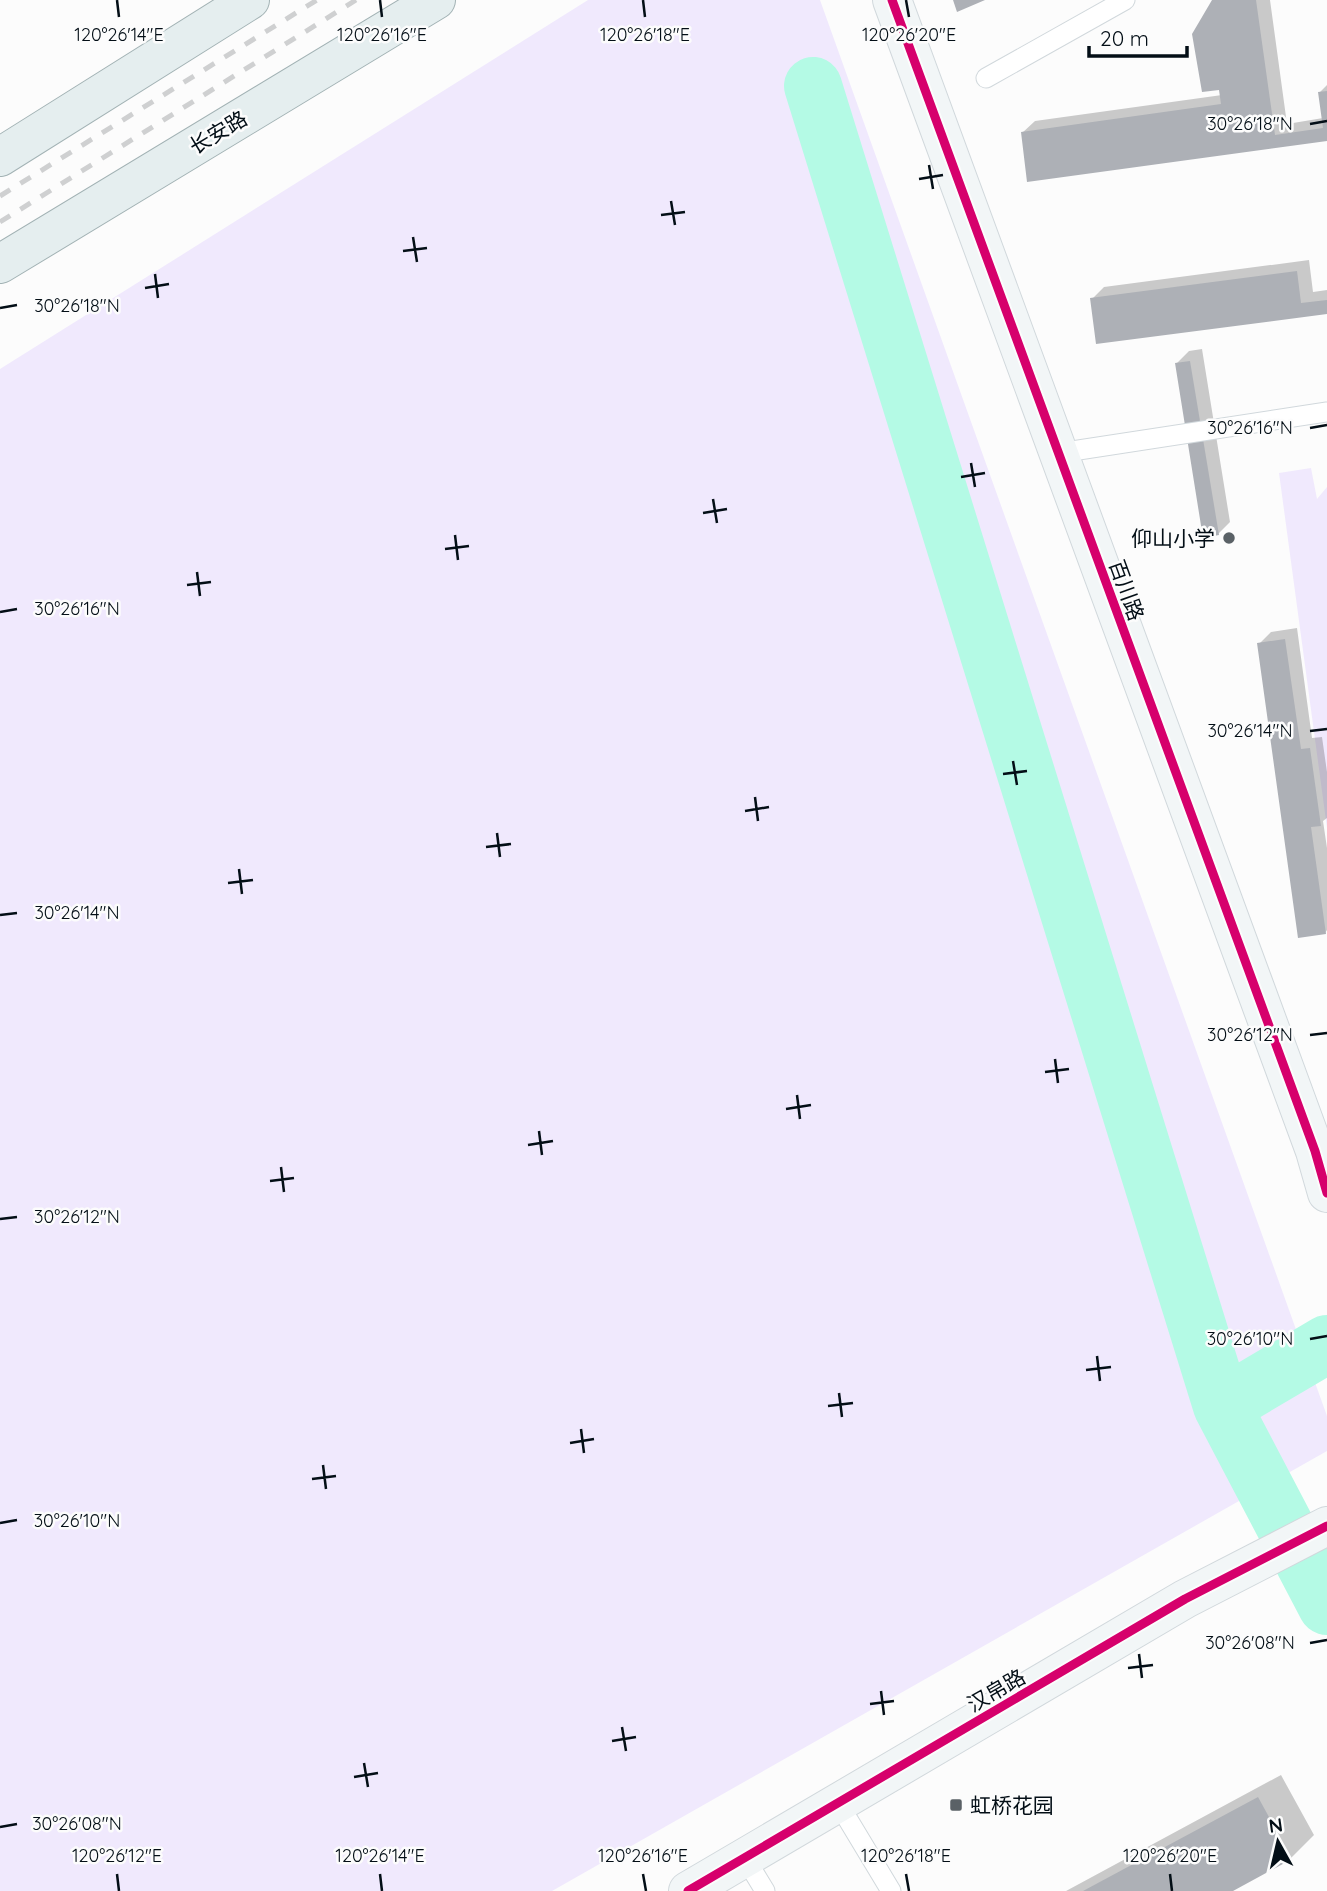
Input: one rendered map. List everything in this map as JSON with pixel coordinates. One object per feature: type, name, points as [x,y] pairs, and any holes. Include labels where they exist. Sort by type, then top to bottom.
[{"type":"main road","points":[[0,157],[250,0]]},
{"type":"main road","name":"长安路","points":[[0,264],[436,0]]},
{"type":"street","name":"百川路","points":[[892,0],[1315,1151],[1327,1193]]},
{"type":"street","name":"汉帛路","points":[[688,1891],[1185,1599],[1327,1526]]},
{"type":"lane","points":[[986,78],[1125,0]]},
{"type":"lane","points":[[1059,453],[1327,412]]},
{"type":"lane","points":[[838,1803],[891,1891]]},
{"type":"lane","points":[[745,1858],[765,1891]]},
{"type":"shaded area","points":[[588,0],[820,0],[1327,1416],[1327,1451],[552,1891],[0,1891],[0,369]]},
{"type":"shaded area","points":[[1311,468],[1317,499],[1327,487],[1327,828],[1279,473]]},
{"type":"building","points":[[953,0],[985,0],[957,12]]},
{"type":"building","points":[[1212,0],[1256,0],[1275,135],[1323,128],[1318,92],[1327,91],[1327,141],[1027,182],[1021,132],[1221,104],[1219,90],[1202,92],[1192,34]]},
{"type":"building","points":[[1297,271],[1301,303],[1327,300],[1327,314],[1096,344],[1090,298]]},
{"type":"building","points":[[1190,361],[1219,535],[1203,538],[1175,363]]},
{"type":"building","points":[[1285,639],[1301,749],[1310,748],[1321,826],[1311,827],[1326,934],[1298,938],[1257,643]]},
{"type":"building","points":[[1258,1797],[1292,1859],[1233,1891],[1083,1891]]},
{"type":"waterway","points":[[813,86],[1222,1406]]},
{"type":"waterway","points":[[1327,1344],[1222,1406],[1327,1606]]},
{"type":"railway","points":[[0,196],[317,0]]},
{"type":"railway","points":[[0,222],[356,0]]},
{"type":"cycle path","points":[[892,0],[1315,1151],[1327,1193]]},
{"type":"cycle path","points":[[688,1891],[1185,1599],[1327,1526]]},
{"type":"place","name":"仰山小学","points":[[1229,538]]},
{"type":"place","name":"虹桥花园","points":[[956,1805]]}]
